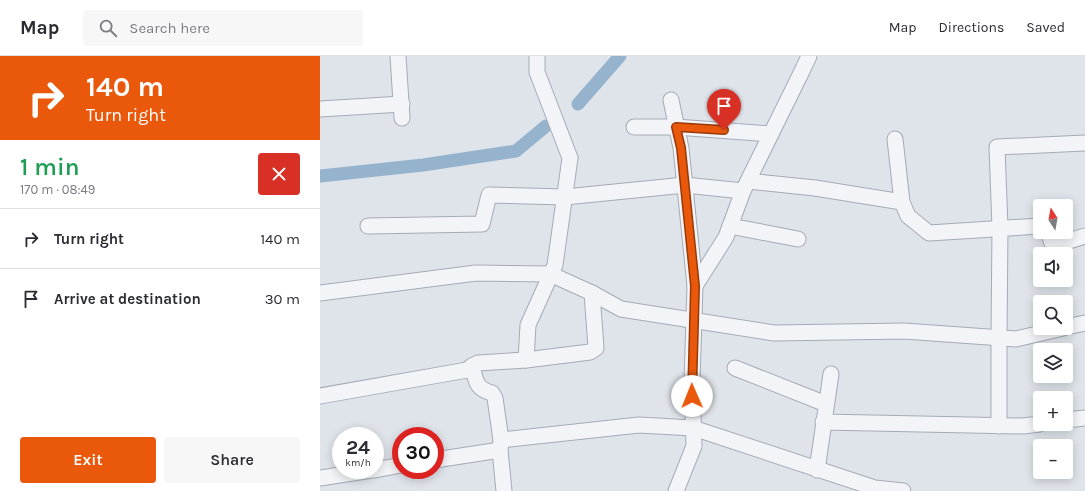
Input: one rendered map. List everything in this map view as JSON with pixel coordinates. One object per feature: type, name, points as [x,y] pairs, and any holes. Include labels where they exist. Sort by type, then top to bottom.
[{"type":"street","points":[[320,109],[402,112],[398,56]]},
{"type":"street","points":[[526,360],[528,325],[555,265],[570,158],[537,72],[537,56]]},
{"type":"street","points":[[695,286],[726,237],[746,186],[809,56]]},
{"type":"street","points":[[671,100],[681,148],[695,286],[692,381],[694,446],[676,491]]},
{"type":"street","points":[[634,127],[676,127],[771,134]]},
{"type":"street","points":[[895,139],[902,202],[908,216],[929,233],[1033,226]]},
{"type":"street","points":[[1000,426],[1000,228],[997,147],[1085,143]]},
{"type":"street","points":[[368,226],[482,224],[489,195],[565,197],[684,185],[815,188],[902,202]]},
{"type":"street","points":[[730,226],[798,239]]},
{"type":"street","points":[[1050,239],[1053,246],[1085,236]]},
{"type":"street","points":[[320,294],[476,273],[550,274],[592,293],[621,309],[774,333],[904,331],[1016,339],[1033,335]]},
{"type":"street","points":[[320,396],[467,370],[478,363],[526,360],[590,352],[596,348],[592,293]]},
{"type":"street","points":[[1073,326],[1085,323]]},
{"type":"street","points":[[472,366],[479,388],[492,393],[495,398],[504,491]]},
{"type":"street","points":[[735,368],[826,404]]},
{"type":"street","points":[[817,470],[831,374]]},
{"type":"street","points":[[1073,419],[1085,418]]},
{"type":"street","points":[[823,422],[1000,426],[1033,425]]},
{"type":"street","points":[[444,458],[500,445],[639,425],[693,428],[875,488],[903,491]]},
{"type":"street","points":[[320,478],[332,476]]},
{"type":"waterway","points":[[578,104],[620,56]]},
{"type":"waterway","points":[[320,176],[423,165],[516,151],[546,126]]},
{"type":"route","points":[[692,396],[695,286],[681,148],[676,127],[724,130]]}]
